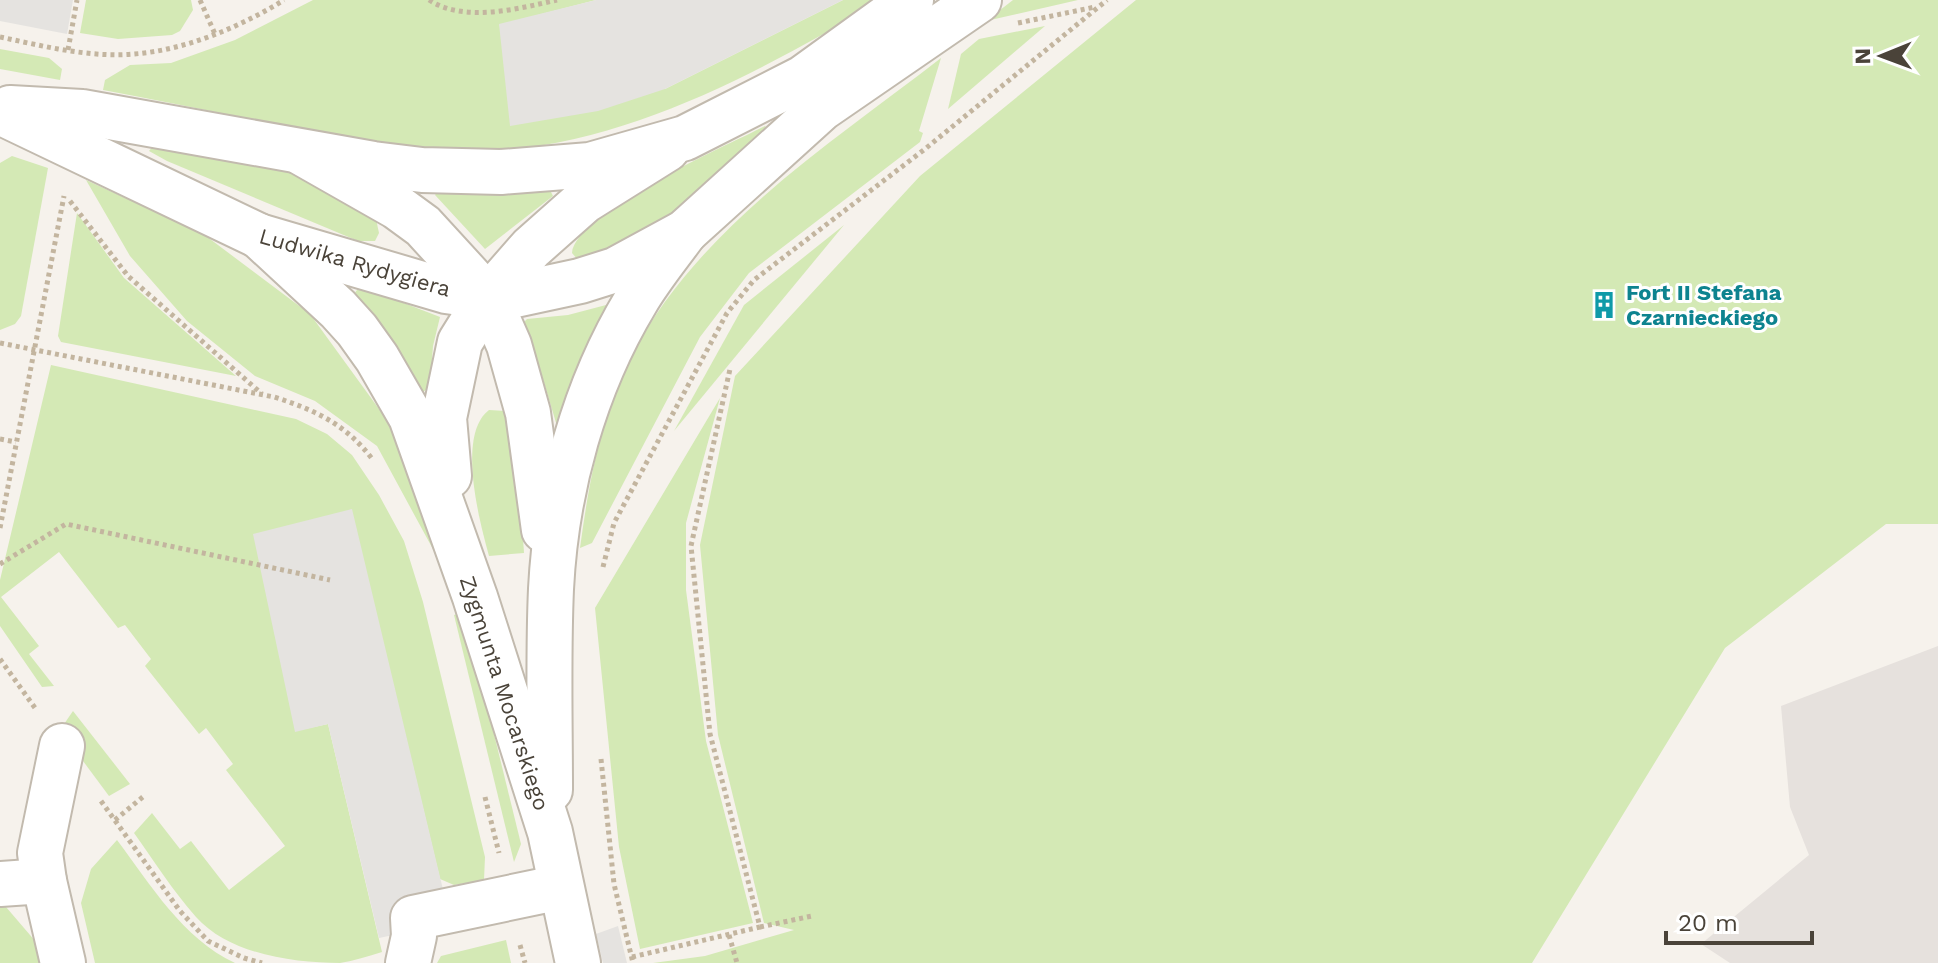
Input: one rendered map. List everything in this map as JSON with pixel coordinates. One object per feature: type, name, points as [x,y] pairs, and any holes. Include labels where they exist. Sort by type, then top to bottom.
[{"type":"street","name":"Ludwika Rydygiera","points":[[0,110],[82,112],[300,152],[422,170],[501,172],[590,165],[685,138],[803,78],[911,0]]},
{"type":"street","name":"Ludwika Rydygiera","points":[[0,110],[259,236],[403,280],[488,297],[546,290],[615,270],[685,232],[822,108],[996,12]]},
{"type":"street","name":"Zygmunta Mocarskiego","points":[[460,554],[445,451],[444,418],[460,342],[488,297],[531,248],[584,201],[685,138]]},
{"type":"street","name":"Zygmunta Mocarskiego","points":[[300,152],[397,207],[423,226],[488,297],[509,345],[528,413],[551,588]]},
{"type":"street","name":"Zygmunta Mocarskiego","points":[[550,832],[551,588],[570,459],[608,355],[636,300],[685,232]]},
{"type":"street","name":"Zygmunta Mocarskiego","points":[[259,236],[338,309],[377,358],[411,417],[460,554],[550,832],[578,963]]},
{"type":"street","points":[[62,746],[40,853],[63,963]]},
{"type":"street","points":[[0,884],[44,881]]},
{"type":"street","points":[[408,963],[414,936],[413,918],[561,887]]},
{"type":"path","points":[[68,50],[77,0]]},
{"type":"path","points":[[200,0],[215,34]]},
{"type":"path","points":[[0,37],[68,50],[132,54],[162,50],[215,34],[284,0]]},
{"type":"path","points":[[429,0],[455,12],[477,12],[557,0]]},
{"type":"path","points":[[603,569],[614,523],[727,313],[754,280],[925,149],[1107,0]]},
{"type":"path","points":[[996,12],[1099,6]]},
{"type":"path","points":[[0,528],[65,193],[128,276],[264,396]]},
{"type":"path","points":[[0,343],[264,396],[312,409],[342,428],[377,466]]},
{"type":"path","points":[[730,369],[691,546],[710,734],[760,927]]},
{"type":"path","points":[[0,439],[16,442]]},
{"type":"path","points":[[0,564],[66,524],[330,580]]},
{"type":"path","points":[[0,659],[180,911],[208,941],[262,963]]},
{"type":"path","points":[[600,755],[614,884],[632,960],[812,916]]},
{"type":"path","points":[[483,789],[525,963]]},
{"type":"path","points":[[115,820],[144,796]]},
{"type":"path","points":[[729,935],[737,963]]},
{"type":"shaded area","points":[[0,0],[73,0],[67,34],[0,21]]},
{"type":"shaded area","points":[[596,0],[843,0],[665,89],[598,111],[510,126],[499,24]]},
{"type":"shaded area","points":[[352,509],[451,923],[379,938],[328,724],[295,732],[253,534]]},
{"type":"shaded area","points":[[1938,646],[1938,963],[1730,963],[1701,944],[1809,855],[1790,807],[1781,706]]},
{"type":"shaded area","points":[[618,926],[627,963],[603,963],[596,934]]},
{"type":"green space","points":[[86,0],[191,0],[193,10],[180,31],[172,35],[118,39],[80,33]]},
{"type":"green space","points":[[313,0],[596,0],[499,25],[665,89],[843,0],[883,0],[748,74],[653,115],[554,143],[503,150],[424,149],[371,142],[103,90],[105,80],[130,65],[171,63],[235,40]]},
{"type":"green space","points":[[1013,0],[1078,0],[986,21]]},
{"type":"green space","name":"Fort II Stefana Czarnieckiego","points":[[1136,0],[1938,0],[1938,524],[1886,524],[1725,648],[1532,963],[653,963],[705,956],[794,930],[764,923],[718,735],[700,545],[735,376],[920,176]]},
{"type":"green space","points":[[1045,26],[948,109],[961,54],[979,39]]},
{"type":"green space","points":[[0,49],[49,58],[62,69],[60,80],[0,69]]},
{"type":"green space","points":[[941,58],[919,131],[923,133],[920,142],[749,273],[700,337],[592,543],[580,548],[592,473],[612,401],[632,355],[660,309],[730,227],[770,191]]},
{"type":"green space","points":[[765,126],[773,135],[628,248],[578,260],[572,253],[580,236],[625,200]]},
{"type":"green space","points":[[157,141],[288,165],[376,219],[379,233],[375,241],[358,241],[167,161],[149,151]]},
{"type":"green space","points":[[12,156],[48,168],[21,316],[15,324],[0,330],[0,163]]},
{"type":"green space","points":[[86,180],[202,233],[310,314],[395,431],[441,564],[377,446],[315,401],[255,376],[187,321],[130,256]]},
{"type":"green space","points":[[548,186],[553,196],[485,249],[435,195],[439,190]]},
{"type":"green space","points":[[77,213],[124,278],[236,376],[61,342],[58,336]]},
{"type":"green space","points":[[844,225],[674,431],[744,305]]},
{"type":"green space","points":[[360,286],[440,317],[433,346],[430,387],[423,392],[355,302],[354,294]]},
{"type":"green space","points":[[606,305],[612,312],[565,423],[557,426],[536,356],[522,324],[527,319],[568,315]]},
{"type":"green space","points":[[51,365],[296,419],[327,434],[352,455],[379,495],[404,541],[423,602],[485,857],[484,880],[454,885],[440,879],[351,509],[295,731],[328,724],[382,952],[340,963],[302,961],[244,948],[210,930],[179,897],[134,833],[152,813],[180,849],[191,841],[229,890],[285,846],[226,770],[233,764],[206,728],[199,734],[145,666],[151,659],[125,625],[118,628],[59,552],[1,597],[39,646],[29,654],[54,686],[42,687],[0,626],[0,580]]},
{"type":"green space","points":[[720,398],[686,523],[686,590],[706,741],[753,923],[640,949],[619,847],[595,608]]},
{"type":"green space","points":[[489,410],[506,411],[516,432],[524,553],[489,556],[485,541],[476,502],[472,458],[479,422]]},
{"type":"green space","points":[[464,612],[521,844],[514,862],[454,615]]},
{"type":"green space","points":[[73,711],[130,784],[109,796],[60,730]]},
{"type":"green space","points":[[117,840],[183,925],[199,940],[235,963],[95,963],[81,903],[91,869]]},
{"type":"green space","points":[[0,900],[36,942],[42,963],[0,963]]},
{"type":"green space","points":[[506,940],[511,963],[437,963],[441,956]]},
{"type":"place","name":"Fort II Stefana Czarnieckiego","points":[[1604,305]]}]
